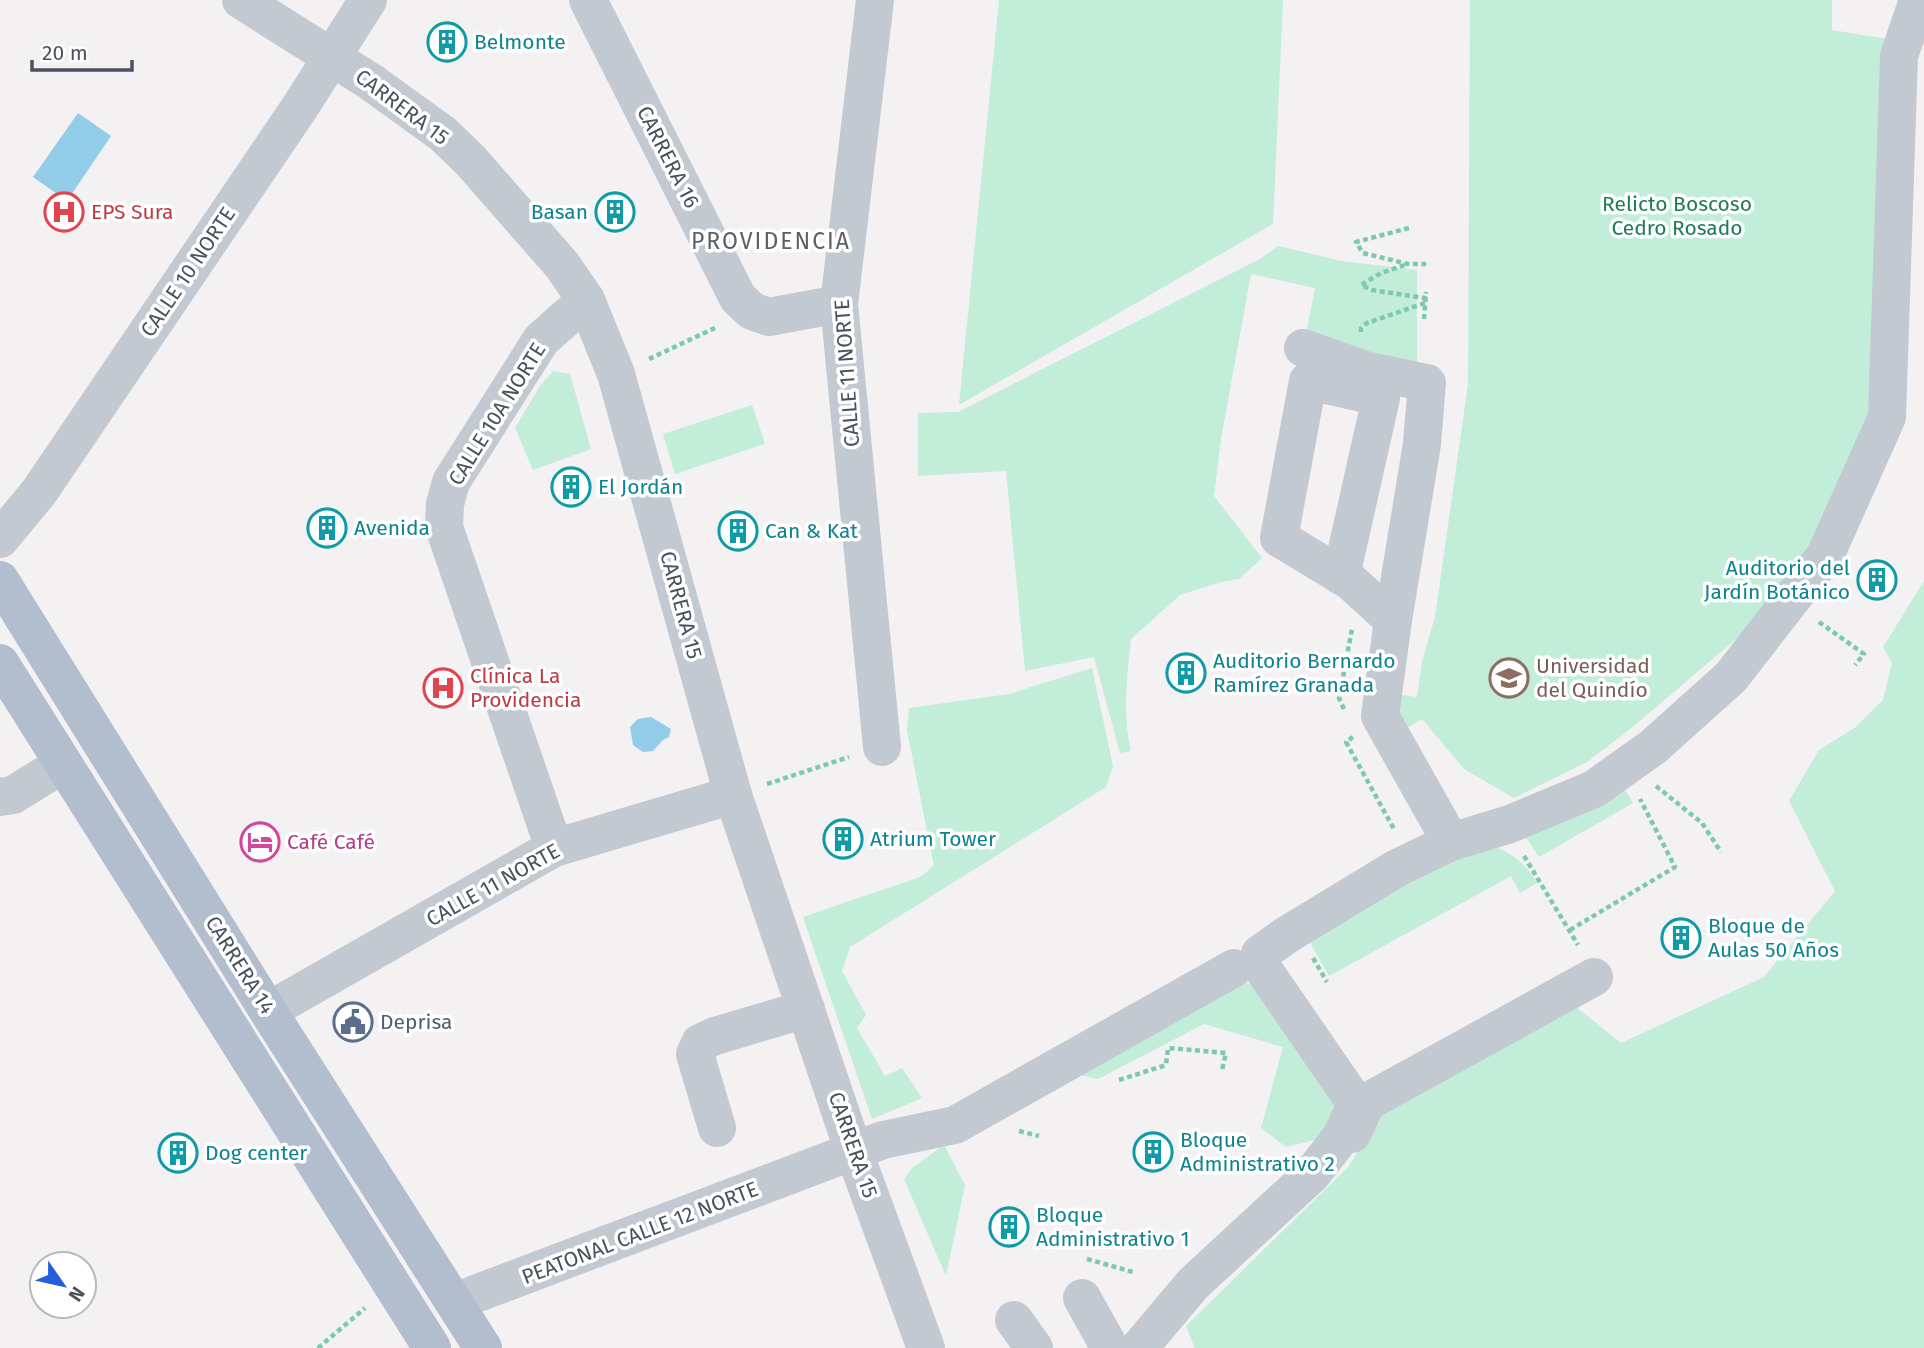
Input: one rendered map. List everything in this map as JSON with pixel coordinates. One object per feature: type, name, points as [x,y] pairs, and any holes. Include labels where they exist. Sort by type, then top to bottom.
[{"type":"main road","name":"CARRERA 14","points":[[0,580],[268,1011],[483,1348]]},
{"type":"main road","name":"CARRERA 14","points":[[0,663],[432,1348]]},
{"type":"street","name":"CARRERA 15","points":[[240,0],[332,56],[443,134],[470,160],[562,265],[586,300],[616,374],[733,794],[806,1009],[840,1157],[926,1348]]},
{"type":"street","name":"CALLE 10 NORTE","points":[[0,539],[39,492],[368,0]]},
{"type":"street","name":"CARRERA 16","points":[[588,0],[738,298],[752,311]]},
{"type":"street","name":"CALLE 11 NORTE","points":[[875,0],[839,304],[882,747]]},
{"type":"street","points":[[1139,1348],[1193,1284],[1312,1174],[1341,1137],[1356,1104],[1259,963],[1260,954],[1397,868],[1451,842],[1510,824],[1594,789],[1653,747],[1731,677],[1825,556],[1887,417],[1899,55],[1918,0]]},
{"type":"street","name":"CALLE 10A NORTE","points":[[554,848],[444,527],[445,503],[450,482],[541,340],[586,300]]},
{"type":"street","points":[[752,311],[769,317],[839,304]]},
{"type":"street","points":[[1304,348],[1365,370],[1427,383],[1422,444],[1380,716],[1451,842]]},
{"type":"street","points":[[1393,620],[1350,581],[1279,538],[1308,381],[1423,408]]},
{"type":"street","points":[[1340,576],[1381,398]]},
{"type":"street","points":[[0,797],[13,795],[64,764]]},
{"type":"street","name":"CALLE 11 NORTE","points":[[268,1011],[554,848],[733,794]]},
{"type":"street","name":"PEATONAL CALLE 12 NORTE","points":[[454,1302],[883,1140],[955,1125],[1234,968]]},
{"type":"street","points":[[1167,1348],[1185,1317],[1340,1160],[1367,1102],[1594,977]]},
{"type":"street","points":[[717,1128],[695,1055],[701,1043],[715,1036],[806,1009]]},
{"type":"street","points":[[1082,1297],[1110,1348]]},
{"type":"path","points":[[1409,228],[1356,242],[1363,253],[1408,264],[1427,264]]},
{"type":"path","points":[[1408,264],[1381,273],[1362,285],[1372,290],[1425,297]]},
{"type":"path","points":[[1424,319],[1425,297]]},
{"type":"path","points":[[1360,337],[1361,328],[1367,323],[1425,297]]},
{"type":"path","points":[[616,374],[752,311]]},
{"type":"path","points":[[1815,620],[1864,654],[1855,665]]},
{"type":"path","points":[[733,794],[882,747]]},
{"type":"path","points":[[1652,783],[1702,823],[1721,852]]},
{"type":"path","points":[[1570,930],[1675,867],[1638,795]]},
{"type":"path","points":[[1510,824],[1513,839],[1570,930],[1594,977]]},
{"type":"path","points":[[1322,974],[1327,982]]},
{"type":"path","points":[[1119,1080],[1166,1065],[1168,1048],[1226,1053],[1222,1070]]},
{"type":"path","points":[[1087,1259],[1133,1272]]},
{"type":"path","points":[[318,1348],[392,1285]]},
{"type":"green space","points":[[999,0],[1283,0],[1273,224],[959,405]]},
{"type":"green space","name":"Relicto Boscoso Cedro Rosado","points":[[1470,0],[1832,0],[1832,30],[1888,39],[1883,416],[1781,601],[1629,730],[1587,762],[1514,798],[1464,769],[1422,719],[1403,730],[1394,694],[1417,697],[1422,662],[1435,617],[1468,384]]},
{"type":"green space","points":[[1278,246],[1342,261],[1417,270],[1417,371],[1305,339],[1315,288],[1251,274],[1221,439],[1214,496],[1262,558],[1239,579],[1180,595],[1131,639],[1126,709],[1131,751],[1120,753],[1094,657],[1025,671],[1006,471],[918,476],[918,413],[958,412],[1260,259]]},
{"type":"green space","points":[[553,371],[570,374],[591,449],[533,470],[515,428],[540,386]]},
{"type":"green space","points":[[752,405],[765,444],[675,474],[663,434]]},
{"type":"green space","points":[[1924,581],[1924,1348],[1195,1348],[1186,1326],[1348,1167],[1387,1106],[1576,1007],[1621,1043],[1764,977],[1835,891],[1789,801],[1819,750],[1856,727],[1883,700],[1892,663],[1883,647]]},
{"type":"green space","points":[[1092,668],[1113,766],[1106,787],[850,947],[842,971],[866,1015],[857,1028],[885,1076],[902,1068],[922,1098],[872,1119],[803,917],[920,877],[934,866],[907,730],[909,708],[1009,694]]},
{"type":"green space","points":[[1625,790],[1633,803],[1539,857],[1525,836]]},
{"type":"green space","points":[[1492,845],[1518,860],[1537,883],[1520,893],[1511,876],[1329,976],[1311,944],[1315,934],[1386,889]]},
{"type":"green space","points":[[1238,982],[1254,984],[1347,1110],[1319,1139],[1286,1147],[1261,1128],[1283,1047],[1204,1024],[1098,1079],[1063,1071]]},
{"type":"green space","points":[[944,1145],[965,1185],[946,1276],[904,1179],[912,1168]]},
{"type":"water","points":[[78,113],[111,136],[67,201],[33,177]]},
{"type":"water","points":[[651,717],[671,729],[669,737],[653,751],[643,752],[633,745],[630,727],[638,719]]},
{"type":"place","name":"Belmonte","points":[[447,42]]},
{"type":"place","name":"EPS Sura","points":[[64,212]]},
{"type":"place","name":"Basan","points":[[615,212]]},
{"type":"place","name":"El Jordán","points":[[571,487]]},
{"type":"place","name":"Avenida","points":[[327,528]]},
{"type":"place","name":"Can & Kat","points":[[738,531]]},
{"type":"place","name":"Auditorio del Jardín Botánico","points":[[1877,580]]},
{"type":"place","name":"Auditorio Bernardo Ramírez Granada","points":[[1186,673]]},
{"type":"place","name":"Universidad del Quindío","points":[[1509,678]]},
{"type":"place","name":"Clínica La Providencia","points":[[443,688]]},
{"type":"place","name":"Atrium Tower","points":[[843,839]]},
{"type":"place","name":"Café Café","points":[[260,842]]},
{"type":"place","name":"Bloque de Aulas 50 Años","points":[[1681,938]]},
{"type":"place","name":"Deprisa","points":[[353,1022]]},
{"type":"place","name":"Bloque Administrativo 2","points":[[1153,1152]]},
{"type":"place","name":"Dog center","points":[[178,1153]]},
{"type":"place","name":"Bloque Administrativo 1","points":[[1009,1227]]},
{"type":"district","name":"PROVIDENCIA","points":[[771,241]]}]
